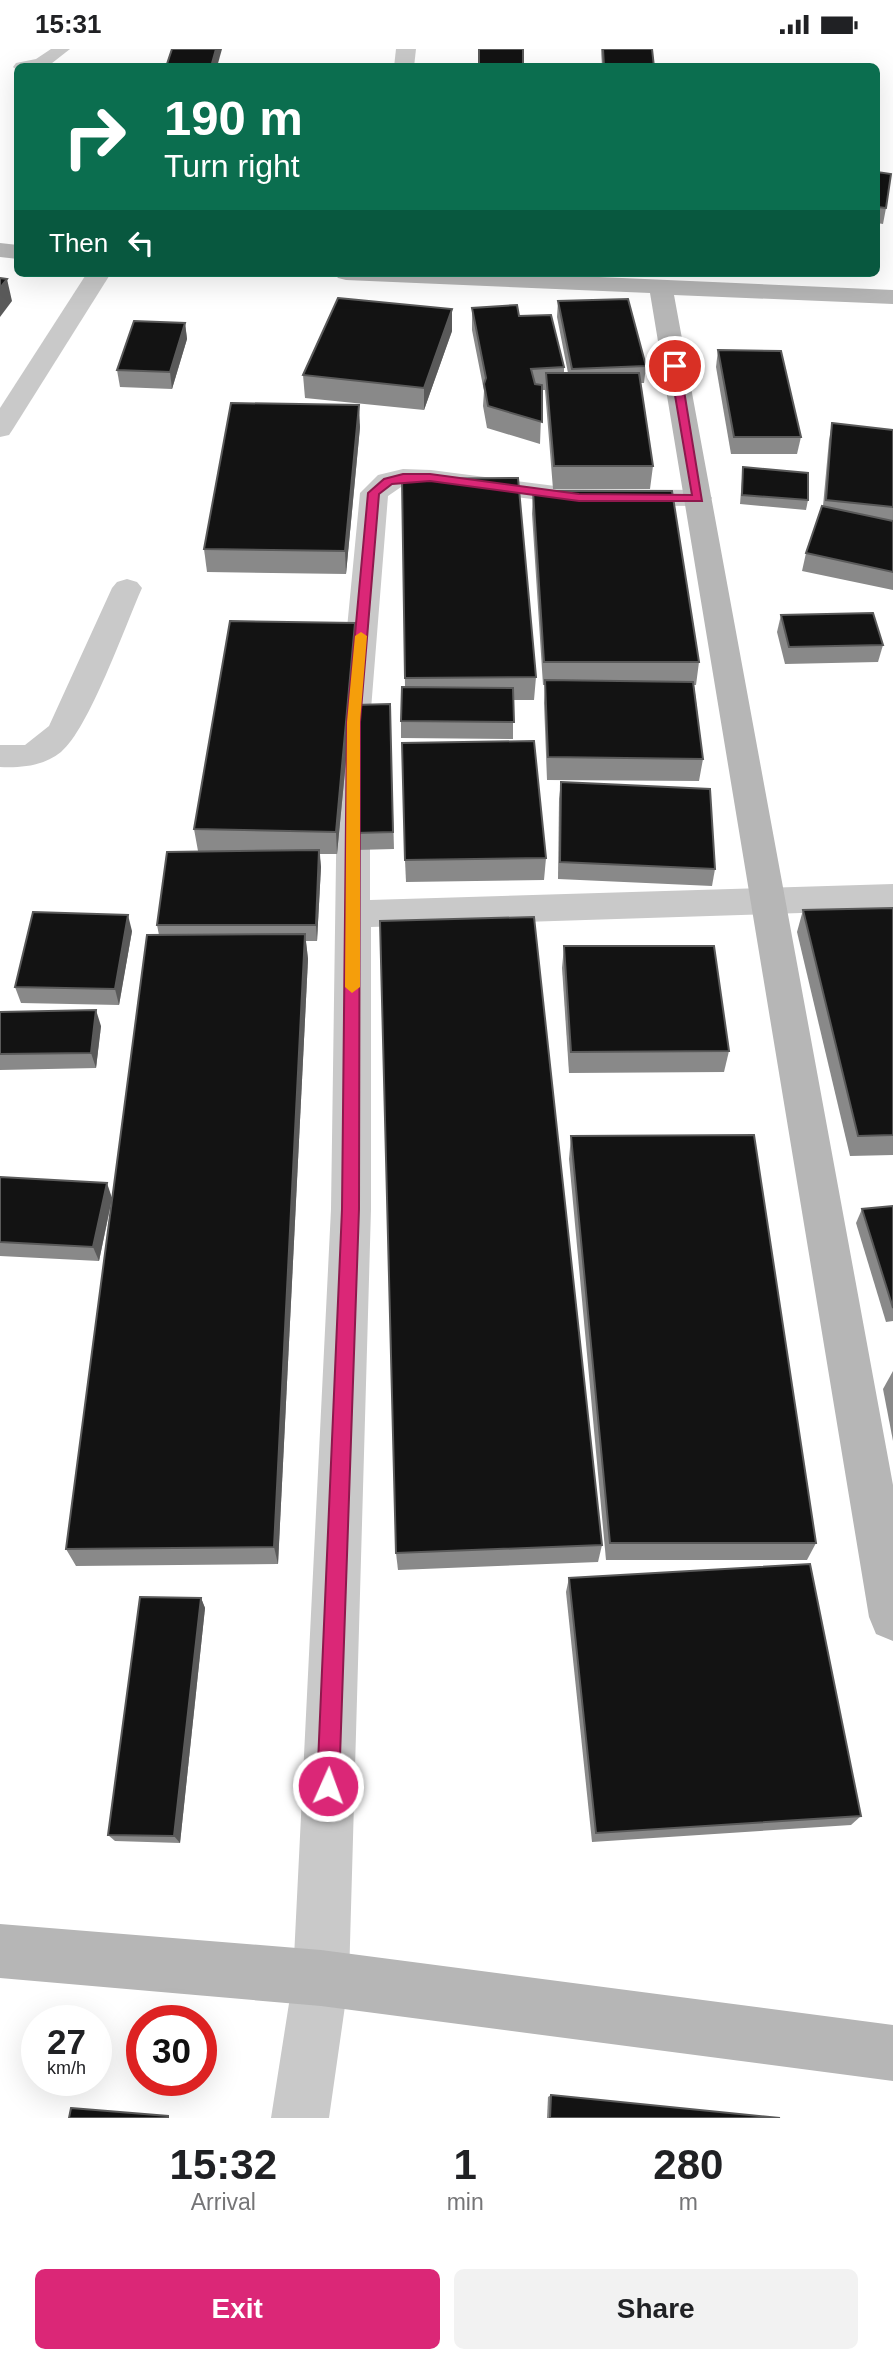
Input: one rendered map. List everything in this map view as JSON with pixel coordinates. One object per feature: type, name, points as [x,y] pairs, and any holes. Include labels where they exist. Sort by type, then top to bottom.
[{"type":"street","points":[[0,429],[96,277]]},
{"type":"street","points":[[440,277],[893,297]]},
{"type":"street","points":[[662,287],[893,1617]]},
{"type":"street","points":[[300,2118],[321,1978],[351,1209],[354,722],[374,493],[388,481],[403,477],[579,497],[698,498]]},
{"type":"street","points":[[0,756],[24,758],[49,747],[63,731],[127,588]]},
{"type":"street","points":[[353,914],[893,898]]},
{"type":"street","points":[[0,1951],[321,1978],[893,2053]]},
{"type":"lane","points":[[42,63],[62,49]]},
{"type":"building","points":[[172,49],[216,49],[212,63],[167,63]]},
{"type":"building","points":[[479,49],[523,49],[523,63],[479,63]]},
{"type":"building","points":[[603,49],[652,49],[654,63],[604,63]]},
{"type":"building","points":[[880,172],[891,174],[886,208],[880,207]]},
{"type":"building","points":[[0,278],[7,279],[0,288]]},
{"type":"building","points":[[338,298],[452,309],[424,388],[303,375]]},
{"type":"building","points":[[628,299],[646,366],[572,369],[558,301]]},
{"type":"building","points":[[517,305],[519,316],[551,315],[564,367],[531,369],[535,384],[542,385],[542,422],[488,406],[484,384],[486,378],[472,308]]},
{"type":"building","points":[[134,321],[185,323],[170,372],[117,370]]},
{"type":"building","points":[[718,350],[781,351],[801,437],[734,437]]},
{"type":"building","points":[[546,373],[639,373],[653,466],[554,466]]},
{"type":"building","points":[[231,403],[359,405],[345,551],[204,549]]},
{"type":"building","points":[[832,423],[893,430],[893,507],[826,500]]},
{"type":"building","points":[[743,467],[808,473],[808,500],[742,495]]},
{"type":"building","points":[[518,478],[536,677],[405,678],[402,479]]},
{"type":"building","points":[[533,491],[672,491],[699,662],[544,662]]},
{"type":"building","points":[[822,506],[893,521],[893,572],[806,553]]},
{"type":"building","points":[[873,613],[883,645],[789,647],[781,615]]},
{"type":"building","points":[[230,621],[355,623],[336,832],[194,829]]},
{"type":"building","points":[[545,680],[693,682],[703,759],[548,757]]},
{"type":"building","points":[[402,687],[513,688],[514,722],[401,721]]},
{"type":"building","points":[[390,704],[393,832],[355,833],[355,705]]},
{"type":"building","points":[[534,741],[546,858],[405,860],[402,743]]},
{"type":"building","points":[[561,782],[710,789],[715,869],[560,862]]},
{"type":"building","points":[[319,850],[316,925],[157,925],[167,852]]},
{"type":"building","points":[[893,908],[893,1135],[858,1136],[803,910]]},
{"type":"building","points":[[33,912],[128,915],[115,989],[15,987]]},
{"type":"building","points":[[534,917],[602,1545],[396,1553],[380,921]]},
{"type":"building","points":[[305,934],[274,1547],[66,1549],[147,935]]},
{"type":"building","points":[[564,946],[714,946],[729,1051],[571,1052]]},
{"type":"building","points":[[96,1010],[91,1053],[0,1054],[0,1012]]},
{"type":"building","points":[[754,1135],[816,1543],[610,1543],[571,1136]]},
{"type":"building","points":[[0,1177],[107,1183],[93,1247],[0,1242]]},
{"type":"building","points":[[893,1206],[893,1308],[862,1209]]},
{"type":"building","points":[[810,1564],[861,1816],[596,1833],[569,1578]]},
{"type":"building","points":[[140,1597],[201,1598],[174,1836],[108,1835]]},
{"type":"building","points":[[551,2095],[780,2118],[550,2118]]},
{"type":"building","points":[[71,2108],[168,2116],[168,2118],[69,2118]]},
{"type":"slow traffic","points":[[352,987],[354,722],[361,636]]},
{"type":"route","points":[[328,1786],[351,1209],[354,722],[374,493],[388,481],[403,477],[579,497],[698,498],[675,366]]}]
